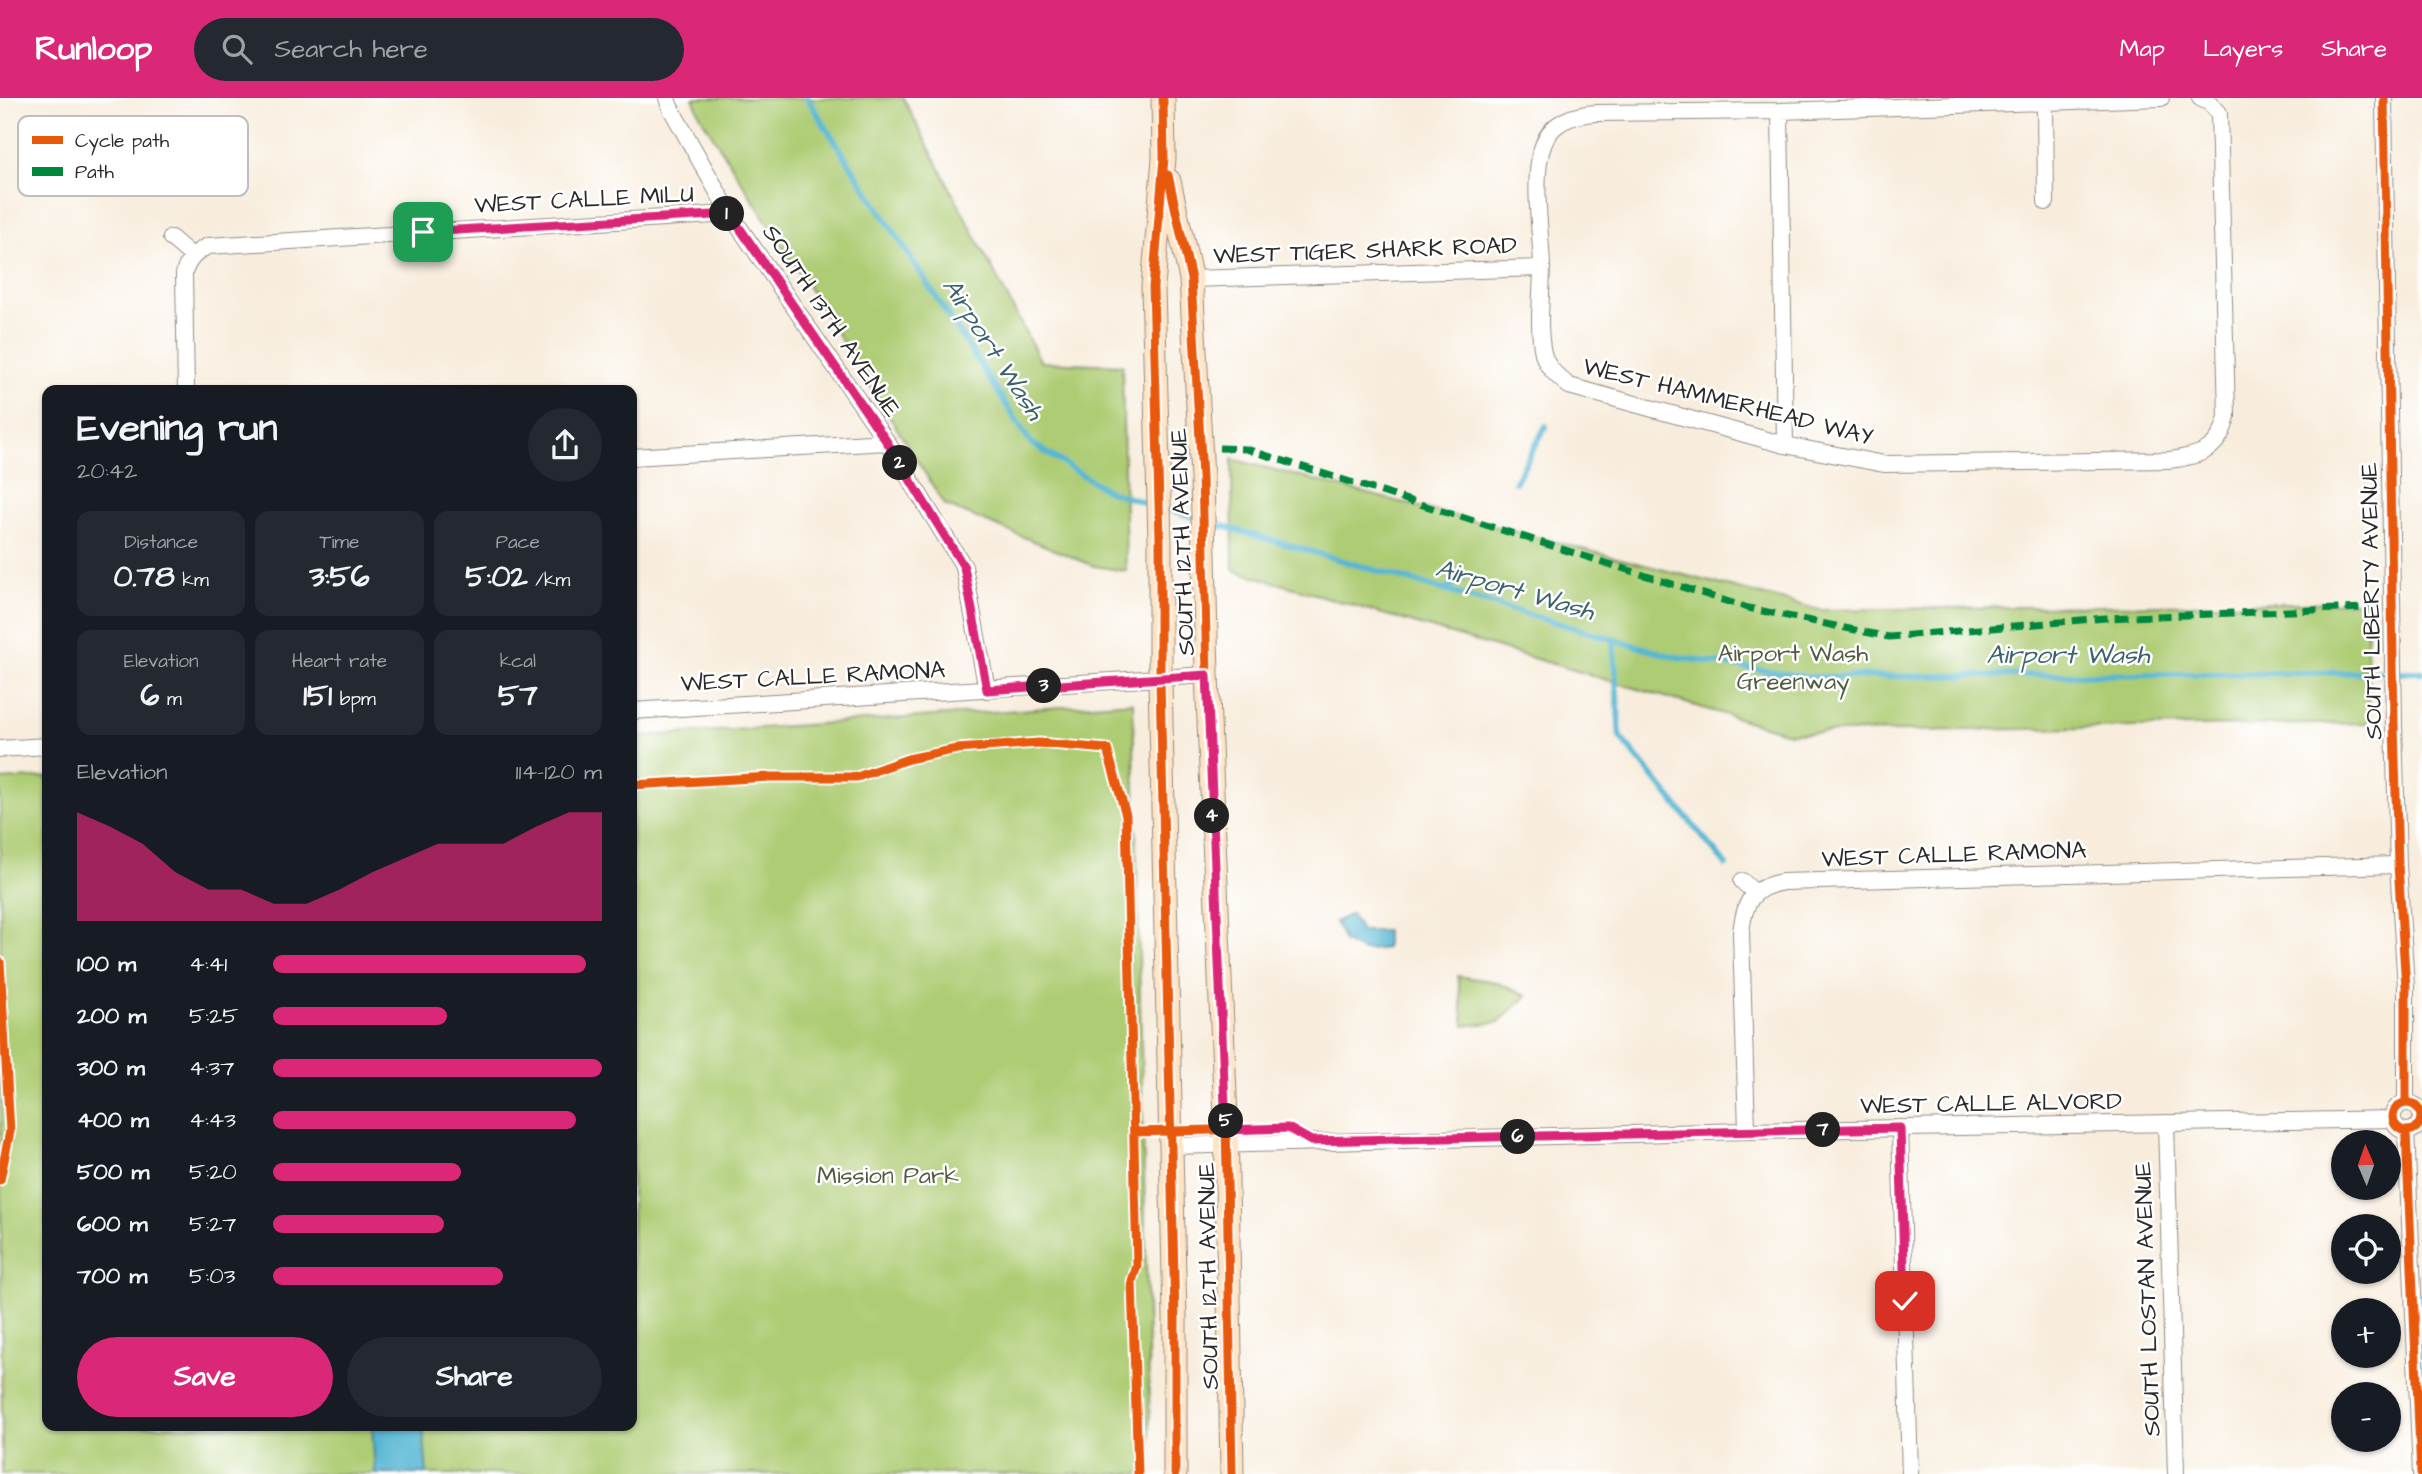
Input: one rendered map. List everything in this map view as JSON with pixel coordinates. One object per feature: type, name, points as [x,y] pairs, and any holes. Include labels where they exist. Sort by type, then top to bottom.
[{"type":"main road","name":"SOUTH 12TH AVENUE","points":[[1163,98],[1164,158],[1153,288],[1175,1318],[1175,1474]]},
{"type":"main road","name":"SOUTH 12TH AVENUE","points":[[1164,158],[1191,279],[1202,477],[1207,675],[1226,1143],[1232,1474]]},
{"type":"street","name":"SOUTH 13TH AVENUE","points":[[667,98],[730,214],[887,442],[964,567],[987,690]]},
{"type":"street","points":[[1784,444],[1780,111],[1905,102],[2045,103],[2161,98]]},
{"type":"street","name":"SOUTH LIBERTY AVENUE","points":[[2384,98],[2394,724],[2398,865],[2406,987],[2406,1103]]},
{"type":"street","name":"WEST HAMMERHEAD WAY","points":[[1780,111],[1587,114],[1553,121],[1544,141],[1538,171],[1542,268],[1541,336],[1543,356],[1554,373],[1569,386],[1784,444],[1884,464],[2169,460],[2193,457],[2215,448],[2225,428],[2227,416],[2219,113],[2205,100]]},
{"type":"street","points":[[2045,103],[2046,202]]},
{"type":"street","name":"WEST CALLE MILU","points":[[192,256],[201,249],[218,244],[730,214]]},
{"type":"street","points":[[171,238],[192,256],[186,265],[183,284],[186,385]]},
{"type":"street","name":"WEST TIGER SHARK ROAD","points":[[1191,279],[1542,268]]},
{"type":"street","points":[[637,457],[887,442]]},
{"type":"street","name":"WEST CALLE RAMONA","points":[[637,711],[1207,675]]},
{"type":"street","points":[[0,749],[42,746]]},
{"type":"street","name":"WEST CALLE RAMONA","points":[[1755,893],[1766,886],[1783,882],[2398,865]]},
{"type":"street","points":[[1742,881],[1755,893],[1745,911],[1741,933],[1747,1131]]},
{"type":"street","points":[[2406,1103],[2415,1105],[2422,1117],[2415,1129],[2406,1131],[2398,1127],[2393,1119],[2395,1110],[2406,1103]]},
{"type":"street","name":"WEST CALLE ALVORD","points":[[1171,1146],[1747,1131],[2393,1119]]},
{"type":"street","name":"SOUTH LOSTAN AVENUE","points":[[2166,1123],[2176,1474]]},
{"type":"street","points":[[1900,1128],[1910,1474]]},
{"type":"street","points":[[2406,1131],[2421,1474]]},
{"type":"green space","points":[[693,98],[903,98],[1041,362],[1122,365],[1126,571],[1094,566],[945,505],[701,117]]},
{"type":"green space","name":"Airport Wash Greenway","points":[[1232,459],[1820,610],[2366,602],[2369,723],[1788,733],[1233,570]]},
{"type":"green space","name":"Mission Park","points":[[1133,702],[1151,1474],[2,1474],[0,780],[42,777],[42,1431],[637,1431],[637,737]]},
{"type":"green space","points":[[1458,976],[1496,982],[1527,996],[1499,1022],[1464,1026]]},
{"type":"water","points":[[1351,914],[1361,931],[1386,931],[1386,948],[1362,951],[1344,942],[1335,922]]},
{"type":"water","points":[[372,1431],[423,1431],[427,1474],[375,1474]]},
{"type":"waterway","name":"Airport Wash","points":[[807,98],[1031,443],[1108,491],[1155,506]]},
{"type":"waterway","points":[[1515,482],[1546,426]]},
{"type":"waterway","name":"Airport Wash","points":[[1166,509],[1199,519]]},
{"type":"waterway","name":"Airport Wash","points":[[1209,522],[1671,656],[1806,677],[2422,672]]},
{"type":"waterway","points":[[1444,590],[1463,579]]},
{"type":"waterway","points":[[1613,639],[1620,737],[1726,865]]},
{"type":"marked path","points":[[1219,448],[1246,449],[1748,608],[1889,637],[2105,618],[2392,607]]},
{"type":"cycle path","points":[[1163,98],[1164,158],[1153,287],[1175,1318],[1175,1474]]},
{"type":"cycle path","points":[[2384,98],[2394,724],[2398,865],[2406,987],[2406,1103]]},
{"type":"cycle path","points":[[1168,175],[1191,279],[1202,477],[1207,675],[1226,1118],[1232,1474]]},
{"type":"cycle path","points":[[637,785],[770,777],[857,777],[908,759],[957,749],[1039,743],[1107,749],[1126,815],[1137,1266],[1132,1281],[1138,1474]]},
{"type":"cycle path","points":[[0,962],[10,1131],[0,1180]]},
{"type":"cycle path","points":[[2407,1103],[2417,1107],[2421,1117],[2417,1127],[2407,1131],[2397,1127],[2393,1117],[2397,1107],[2407,1103]]},
{"type":"cycle path","points":[[1134,1132],[1288,1128],[1311,1141]]},
{"type":"cycle path","points":[[2406,1131],[2421,1474]]},
{"type":"route","points":[[423,232],[730,214],[887,442],[964,567],[987,690],[1207,675],[1226,1130],[1288,1128],[1311,1141],[1900,1128],[1905,1301]]}]
